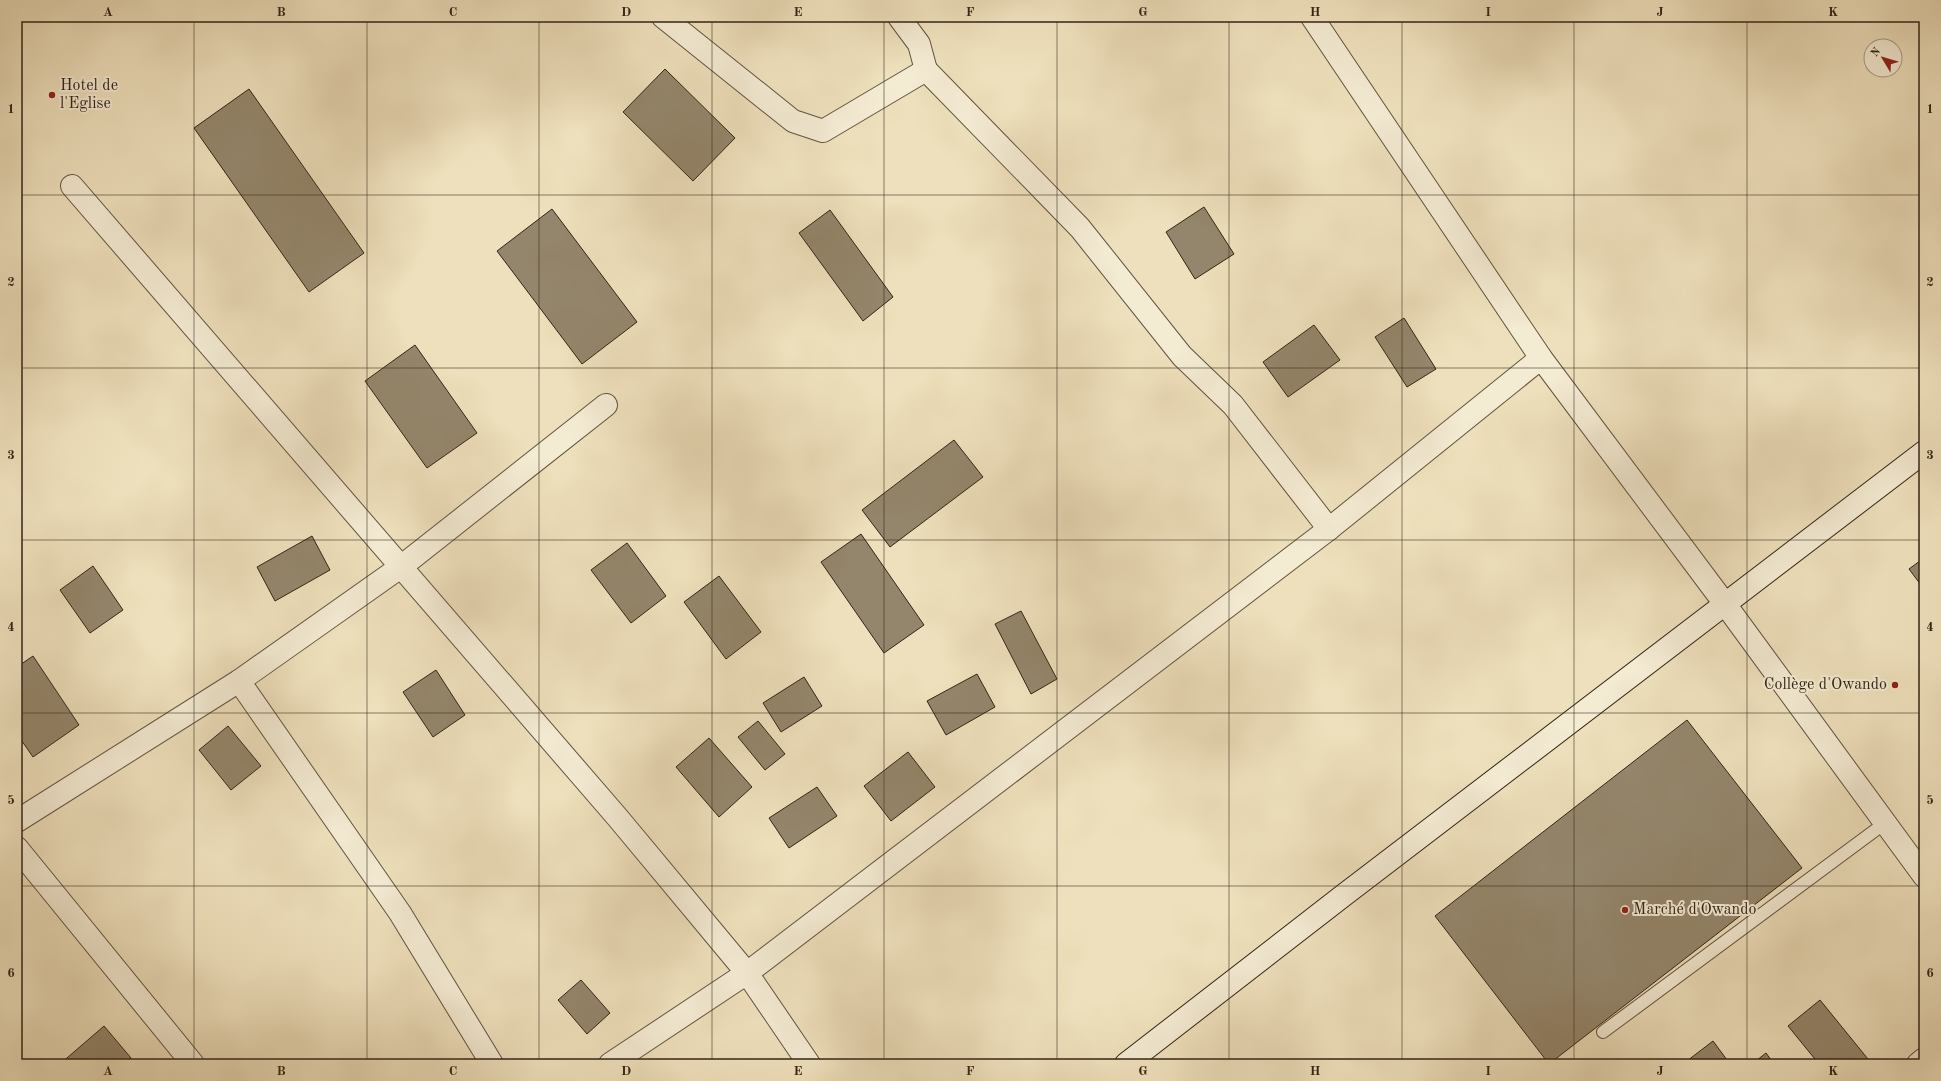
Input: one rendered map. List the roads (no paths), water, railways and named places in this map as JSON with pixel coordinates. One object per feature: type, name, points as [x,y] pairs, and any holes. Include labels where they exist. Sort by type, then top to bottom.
[{"type":"street","points":[[663,17],[793,121],[823,131],[926,70]]},
{"type":"street","points":[[899,17],[919,44],[926,70],[1080,228],[1182,356],[1233,405],[1329,529]]},
{"type":"street","points":[[1312,17],[1541,358],[1726,604],[1924,876]]},
{"type":"street","points":[[72,186],[402,566],[618,818],[748,973],[809,1064]]},
{"type":"street","points":[[610,1064],[748,973],[1329,529],[1541,358]]},
{"type":"street","points":[[17,821],[239,681],[402,566],[606,405]]},
{"type":"street","points":[[1126,1064],[1344,894],[1924,452]]},
{"type":"street","points":[[239,681],[400,913],[492,1064]]},
{"type":"street","points":[[17,848],[193,1064]]},
{"type":"street","points":[[1918,1064],[1924,1059]]},
{"type":"lane","points":[[1603,1032],[1885,822]]},
{"type":"place","name":"Hotel de l'Eglise","points":[[52,95]]},
{"type":"place","name":"Collège d'Owando","points":[[1895,685]]},
{"type":"place","name":"Marché d'Owando","points":[[1625,910]]}]
